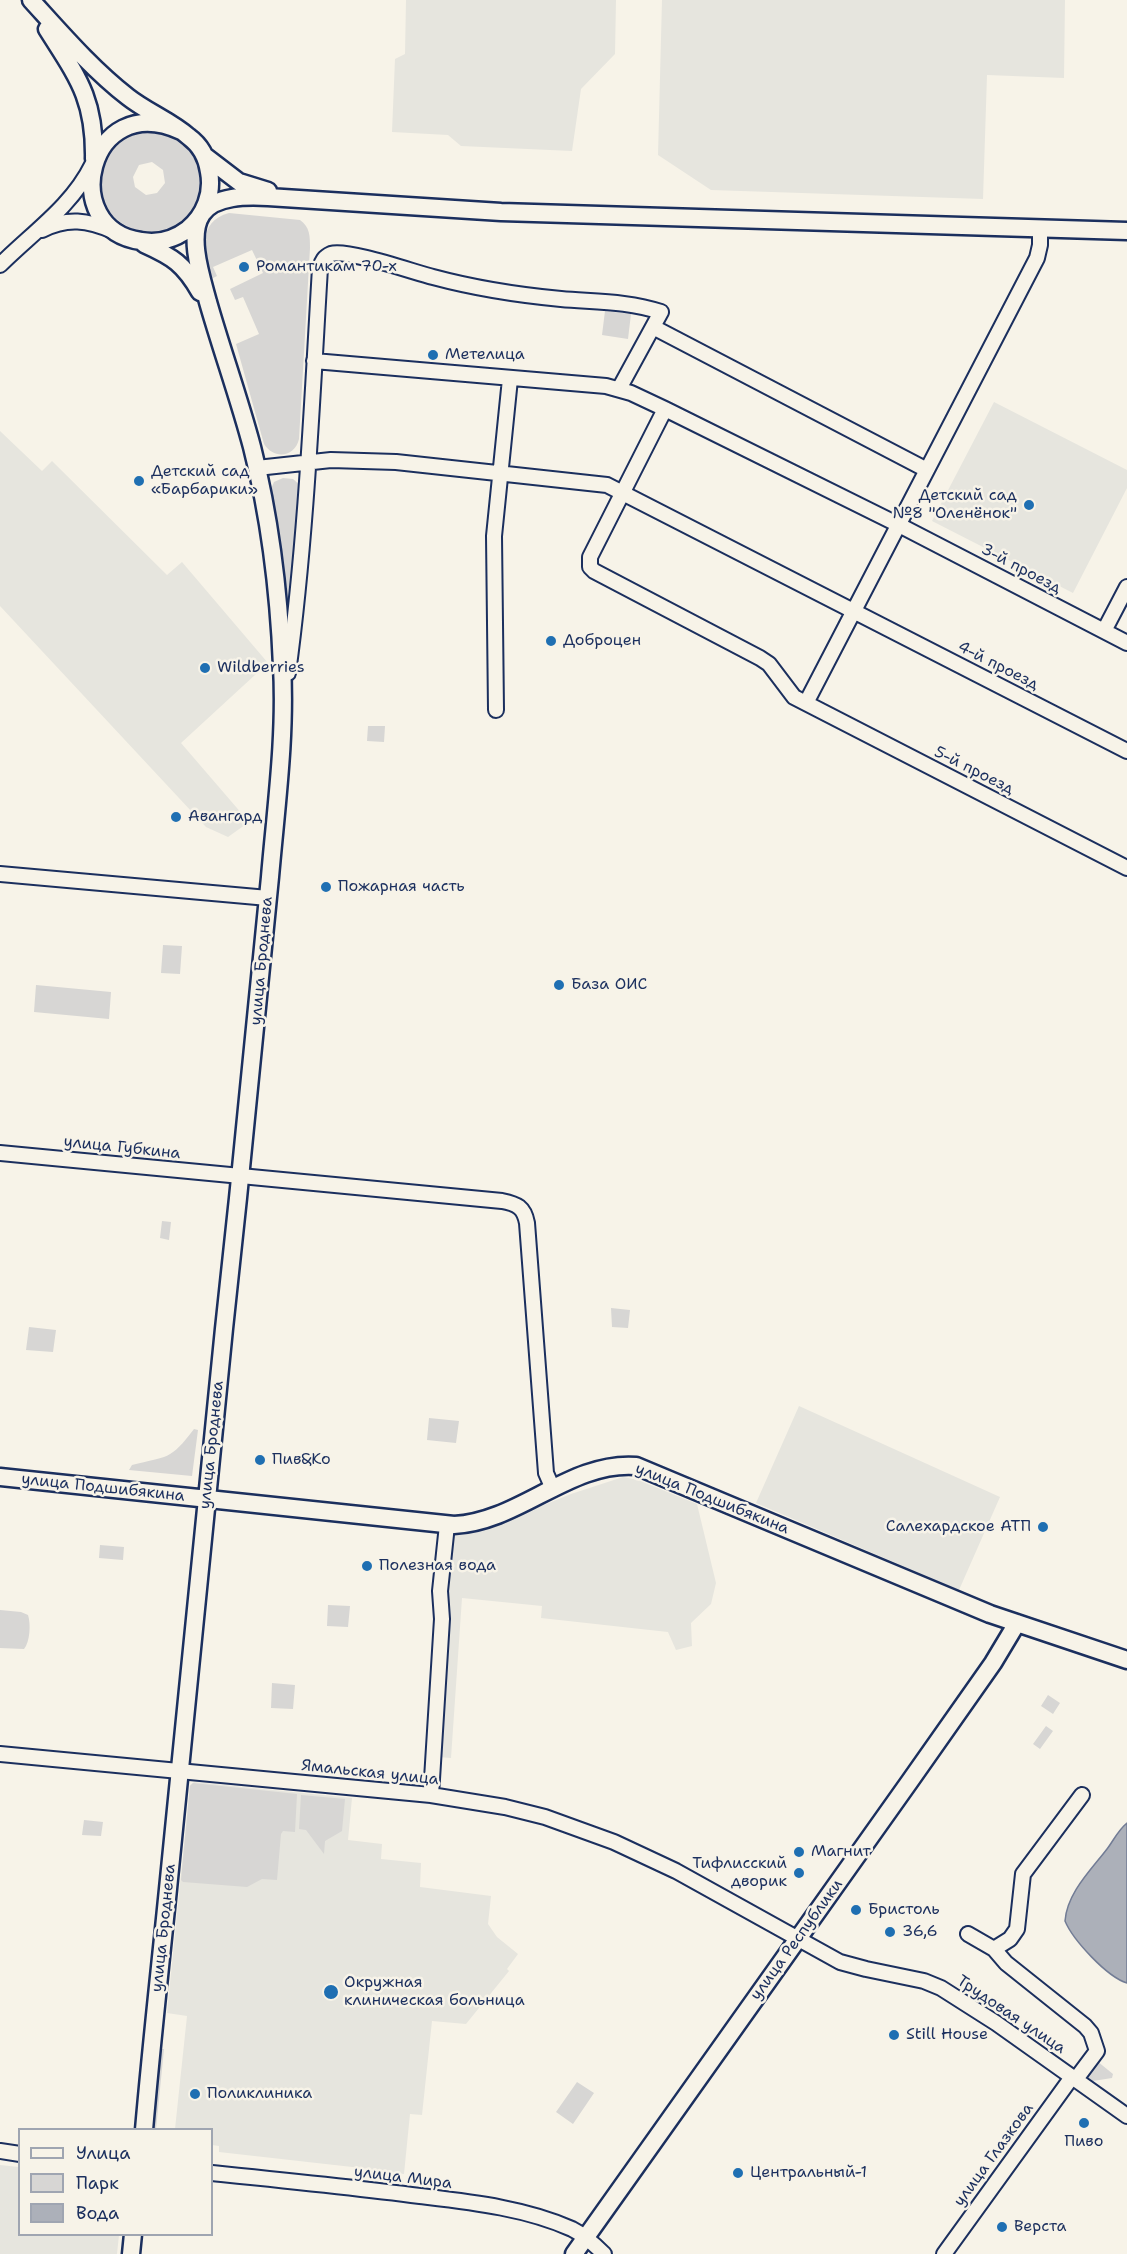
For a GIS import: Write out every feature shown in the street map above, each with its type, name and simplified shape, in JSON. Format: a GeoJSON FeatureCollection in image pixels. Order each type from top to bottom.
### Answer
{"type":"FeatureCollection","features":[{"type":"Feature","properties":{"kind":"main road"},"geometry":{"type":"LineString","coordinates":[[30,0],[101,74],[142,107],[181,130],[198,145],[204,155],[210,172],[210,190],[196,236],[197,257],[210,308]]}},
{"type":"Feature","properties":{"kind":"main road"},"geometry":{"type":"LineString","coordinates":[[30,0],[86,94],[93,127],[91,181],[94,201],[105,220],[114,230],[161,251],[179,263],[194,281],[210,308]]}},
{"type":"Feature","properties":{"kind":"main road"},"geometry":{"type":"LineString","coordinates":[[93,164],[105,142],[130,126],[140,123],[160,123],[181,130]]}},
{"type":"Feature","properties":{"kind":"main road"},"geometry":{"type":"LineString","coordinates":[[204,155],[239,182],[289,197]]}},
{"type":"Feature","properties":{"kind":"main road"},"geometry":{"type":"LineString","coordinates":[[131,239],[155,242],[173,238],[193,225],[206,209],[227,199],[249,196],[501,212],[1127,231]]}},
{"type":"Feature","properties":{"kind":"main road","name":"улица Броднева"},"geometry":{"type":"LineString","coordinates":[[144,2128],[281,760],[283,670],[275,584],[257,468],[233,378],[210,308]]}},
{"type":"Feature","properties":{"kind":"main road","name":"улица Подшибякина"},"geometry":{"type":"LineString","coordinates":[[0,1478],[447,1525],[486,1520],[601,1468],[636,1466],[974,1608],[1127,1660]]}},
{"type":"Feature","properties":{"kind":"main road","name":"улица Республики"},"geometry":{"type":"LineString","coordinates":[[574,2254],[959,1712],[1001,1651],[1017,1623]]}},
{"type":"Feature","properties":{"kind":"main road"},"geometry":{"type":"LineString","coordinates":[[132,2254],[134,2236]]}},
{"type":"Feature","properties":{"kind":"street"},"geometry":{"type":"LineString","coordinates":[[0,265],[76,192],[93,164]]}},
{"type":"Feature","properties":{"kind":"street"},"geometry":{"type":"LineString","coordinates":[[30,237],[45,228],[72,220],[98,224],[131,239]]}},
{"type":"Feature","properties":{"kind":"street"},"geometry":{"type":"LineString","coordinates":[[806,703],[1037,258],[1040,228]]}},
{"type":"Feature","properties":{"kind":"street"},"geometry":{"type":"LineString","coordinates":[[282,711],[294,621],[320,268],[322,260],[327,255],[346,253],[442,280],[476,287],[643,306],[661,312],[620,388]]}},
{"type":"Feature","properties":{"kind":"street"},"geometry":{"type":"LineString","coordinates":[[653,327],[927,470]]}},
{"type":"Feature","properties":{"kind":"street","name":"3-й проезд"},"geometry":{"type":"LineString","coordinates":[[314,361],[620,388],[899,525],[1127,643]]}},
{"type":"Feature","properties":{"kind":"street"},"geometry":{"type":"LineString","coordinates":[[496,710],[493,556],[510,379]]}},
{"type":"Feature","properties":{"kind":"street"},"geometry":{"type":"LineString","coordinates":[[623,492],[665,409]]}},
{"type":"Feature","properties":{"kind":"street","name":"4-й проезд"},"geometry":{"type":"LineString","coordinates":[[257,468],[332,460],[396,462],[593,482],[623,492],[1127,752]]}},
{"type":"Feature","properties":{"kind":"street","name":"5-й проезд"},"geometry":{"type":"LineString","coordinates":[[623,492],[590,557],[590,567],[594,571],[760,658],[769,664],[789,692],[806,703],[1127,868]]}},
{"type":"Feature","properties":{"kind":"street"},"geometry":{"type":"LineString","coordinates":[[1104,631],[1127,587]]}},
{"type":"Feature","properties":{"kind":"street"},"geometry":{"type":"LineString","coordinates":[[0,874],[268,898]]}},
{"type":"Feature","properties":{"kind":"street","name":"улица Губкина"},"geometry":{"type":"LineString","coordinates":[[0,1153],[502,1201],[519,1205],[523,1209],[527,1223],[546,1473],[553,1490]]}},
{"type":"Feature","properties":{"kind":"street"},"geometry":{"type":"LineString","coordinates":[[431,1796],[442,1618],[440,1592],[447,1525]]}},
{"type":"Feature","properties":{"kind":"street","name":"Ямальская улица"},"geometry":{"type":"LineString","coordinates":[[0,1754],[431,1796],[505,1807],[545,1817],[614,1842],[676,1871],[799,1937]]}},
{"type":"Feature","properties":{"kind":"street"},"geometry":{"type":"LineString","coordinates":[[968,1934],[994,1949],[1010,1939],[1017,1929],[1023,1874],[1082,1795]]}},
{"type":"Feature","properties":{"kind":"street","name":"Трудовая улица"},"geometry":{"type":"LineString","coordinates":[[799,1937],[840,1962],[866,1970],[924,1981],[941,1988],[1127,2116]]}},
{"type":"Feature","properties":{"kind":"street","name":"улица Глазкова"},"geometry":{"type":"LineString","coordinates":[[944,2254],[1074,2078],[1097,2051],[1091,2033],[1085,2026],[1006,1964],[994,1949]]}},
{"type":"Feature","properties":{"kind":"street"},"geometry":{"type":"LineString","coordinates":[[0,2151],[18,2154]]}},
{"type":"Feature","properties":{"kind":"street","name":"улица Мира"},"geometry":{"type":"LineString","coordinates":[[213,2173],[475,2204],[547,2220],[574,2230],[586,2237],[604,2254]]}},
{"type":"Feature","properties":{"kind":"shaded area"},"geometry":{"type":"Polygon","coordinates":[[[406,0],[616,0],[615,54],[581,89],[572,151],[461,146],[448,135],[392,132],[395,59],[405,54],[406,0]]]}},
{"type":"Feature","properties":{"kind":"shaded area"},"geometry":{"type":"Polygon","coordinates":[[[662,0],[1065,0],[1064,78],[987,75],[983,199],[711,190],[658,155],[662,0]]]}},
{"type":"Feature","properties":{"kind":"shaded area","name":"Детский сад №8 \"Оленёнок\""},"geometry":{"type":"Polygon","coordinates":[[[994,402],[1127,470],[1127,488],[1073,593],[932,521],[994,402]]]}},
{"type":"Feature","properties":{"kind":"shaded area"},"geometry":{"type":"Polygon","coordinates":[[[0,431],[42,471],[52,461],[167,575],[182,562],[268,663],[181,743],[249,822],[228,837],[206,827],[0,606],[0,431]]]}},
{"type":"Feature","properties":{"kind":"shaded area"},"geometry":{"type":"Polygon","coordinates":[[[799,1406],[1000,1497],[959,1590],[756,1503],[799,1406]]]}},
{"type":"Feature","properties":{"kind":"shaded area"},"geometry":{"type":"Polygon","coordinates":[[[623,1477],[638,1480],[697,1504],[716,1583],[711,1604],[691,1623],[692,1646],[676,1650],[668,1632],[541,1618],[542,1606],[462,1598],[451,1758],[438,1757],[449,1534],[477,1532],[571,1494],[623,1477]]]}},
{"type":"Feature","properties":{"kind":"shaded area","name":"Окружная клиническая больница"},"geometry":{"type":"Polygon","coordinates":[[[194,1782],[352,1798],[348,1840],[382,1844],[381,1859],[421,1863],[420,1887],[491,1896],[488,1924],[497,1937],[518,1954],[507,1969],[509,1971],[466,2024],[432,2021],[422,2115],[410,2114],[404,2174],[390,2173],[386,2177],[377,2176],[370,2169],[219,2152],[219,2146],[213,2145],[213,2128],[175,2128],[187,2016],[167,2013],[190,1785],[194,1782]]]}},
{"type":"Feature","properties":{"kind":"shaded area"},"geometry":{"type":"Polygon","coordinates":[[[0,2165],[18,2167],[18,2236],[119,2236],[117,2254],[0,2254],[0,2165]]]}},
{"type":"Feature","properties":{"kind":"green space"},"geometry":{"type":"Polygon","coordinates":[[[140,130],[161,131],[173,135],[189,148],[198,162],[202,186],[197,203],[185,220],[170,229],[153,233],[135,230],[119,221],[107,208],[100,191],[101,170],[106,155],[115,144],[140,130]],[[152,162],[139,165],[133,177],[135,187],[146,195],[157,193],[165,183],[163,170],[152,162]]]}},
{"type":"Feature","properties":{"kind":"green space"},"geometry":{"type":"Polygon","coordinates":[[[229,213],[300,220],[309,232],[299,439],[297,445],[289,453],[278,454],[264,444],[236,344],[259,334],[243,297],[235,300],[230,289],[263,273],[252,250],[213,267],[217,276],[211,279],[208,270],[205,250],[207,231],[219,217],[229,213]]]}},
{"type":"Feature","properties":{"kind":"green space"},"geometry":{"type":"Polygon","coordinates":[[[605,311],[631,314],[628,339],[602,335],[605,311]]]}},
{"type":"Feature","properties":{"kind":"green space"},"geometry":{"type":"Polygon","coordinates":[[[283,478],[293,479],[302,487],[291,598],[288,597],[271,489],[274,482],[283,478]]]}},
{"type":"Feature","properties":{"kind":"green space"},"geometry":{"type":"Polygon","coordinates":[[[368,726],[385,726],[384,742],[367,741],[368,726]]]}},
{"type":"Feature","properties":{"kind":"green space"},"geometry":{"type":"Polygon","coordinates":[[[163,945],[182,946],[180,974],[161,973],[163,945]]]}},
{"type":"Feature","properties":{"kind":"green space"},"geometry":{"type":"Polygon","coordinates":[[[36,985],[111,992],[109,1019],[34,1012],[36,985]]]}},
{"type":"Feature","properties":{"kind":"green space"},"geometry":{"type":"Polygon","coordinates":[[[162,1221],[171,1222],[169,1240],[160,1238],[162,1221]]]}},
{"type":"Feature","properties":{"kind":"green space"},"geometry":{"type":"Polygon","coordinates":[[[611,1308],[630,1310],[628,1328],[612,1327],[611,1308]]]}},
{"type":"Feature","properties":{"kind":"green space"},"geometry":{"type":"Polygon","coordinates":[[[29,1327],[56,1330],[53,1352],[26,1350],[29,1327]]]}},
{"type":"Feature","properties":{"kind":"green space"},"geometry":{"type":"Polygon","coordinates":[[[429,1418],[459,1421],[456,1443],[427,1440],[429,1418]]]}},
{"type":"Feature","properties":{"kind":"green space"},"geometry":{"type":"Polygon","coordinates":[[[194,1429],[198,1430],[192,1476],[129,1470],[132,1465],[167,1456],[179,1447],[194,1429]]]}},
{"type":"Feature","properties":{"kind":"green space"},"geometry":{"type":"Polygon","coordinates":[[[100,1545],[124,1547],[123,1560],[99,1558],[100,1545]]]}},
{"type":"Feature","properties":{"kind":"green space"},"geometry":{"type":"Polygon","coordinates":[[[328,1605],[350,1606],[348,1627],[327,1626],[328,1605]]]}},
{"type":"Feature","properties":{"kind":"green space"},"geometry":{"type":"Polygon","coordinates":[[[0,1610],[28,1615],[28,1642],[24,1649],[0,1648],[0,1610]]]}},
{"type":"Feature","properties":{"kind":"green space"},"geometry":{"type":"Polygon","coordinates":[[[272,1683],[295,1685],[293,1709],[271,1708],[272,1683]]]}},
{"type":"Feature","properties":{"kind":"green space"},"geometry":{"type":"Polygon","coordinates":[[[1048,1695],[1060,1703],[1053,1714],[1041,1706],[1048,1695]]]}},
{"type":"Feature","properties":{"kind":"green space"},"geometry":{"type":"Polygon","coordinates":[[[1046,1726],[1053,1731],[1040,1749],[1033,1744],[1046,1726]]]}},
{"type":"Feature","properties":{"kind":"green space"},"geometry":{"type":"Polygon","coordinates":[[[193,1783],[297,1794],[295,1832],[283,1831],[281,1834],[277,1880],[262,1879],[247,1887],[181,1880],[190,1786],[193,1783]]]}},
{"type":"Feature","properties":{"kind":"green space"},"geometry":{"type":"Polygon","coordinates":[[[301,1795],[345,1799],[342,1831],[325,1841],[324,1854],[306,1830],[299,1829],[301,1795]]]}},
{"type":"Feature","properties":{"kind":"green space"},"geometry":{"type":"Polygon","coordinates":[[[84,1820],[103,1822],[101,1836],[82,1835],[84,1820]]]}},
{"type":"Feature","properties":{"kind":"green space"},"geometry":{"type":"Polygon","coordinates":[[[160,2049],[164,2049],[156,2128],[151,2128],[160,2049]]]}},
{"type":"Feature","properties":{"kind":"green space"},"geometry":{"type":"Polygon","coordinates":[[[1097,2061],[1113,2074],[1112,2078],[1093,2081],[1086,2076],[1097,2061]]]}},
{"type":"Feature","properties":{"kind":"green space"},"geometry":{"type":"Polygon","coordinates":[[[577,2082],[594,2093],[573,2124],[556,2112],[577,2082]]]}},
{"type":"Feature","properties":{"kind":"water"},"geometry":{"type":"Polygon","coordinates":[[[1127,1823],[1127,1983],[1110,1973],[1092,1957],[1075,1938],[1065,1921],[1075,1891],[1127,1823]]]}},
{"type":"Feature","properties":{"kind":"place","name":"Романтикам 70-х"},"geometry":{"type":"Point","coordinates":[244,267]}},
{"type":"Feature","properties":{"kind":"place","name":"Метелица"},"geometry":{"type":"Point","coordinates":[433,355]}},
{"type":"Feature","properties":{"kind":"place","name":"Детский сад «Барбарики»"},"geometry":{"type":"Point","coordinates":[139,481]}},
{"type":"Feature","properties":{"kind":"place","name":"Детский сад №8 \"Оленёнок\""},"geometry":{"type":"Point","coordinates":[1029,505]}},
{"type":"Feature","properties":{"kind":"place","name":"Доброцен"},"geometry":{"type":"Point","coordinates":[551,641]}},
{"type":"Feature","properties":{"kind":"place","name":"Wildberries"},"geometry":{"type":"Point","coordinates":[205,668]}},
{"type":"Feature","properties":{"kind":"place","name":"Авангард"},"geometry":{"type":"Point","coordinates":[176,817]}},
{"type":"Feature","properties":{"kind":"place","name":"Пожарная часть"},"geometry":{"type":"Point","coordinates":[326,887]}},
{"type":"Feature","properties":{"kind":"place","name":"База ОИС"},"geometry":{"type":"Point","coordinates":[559,985]}},
{"type":"Feature","properties":{"kind":"place","name":"Пив&Ко"},"geometry":{"type":"Point","coordinates":[260,1460]}},
{"type":"Feature","properties":{"kind":"place","name":"Салехардское АТП"},"geometry":{"type":"Point","coordinates":[1043,1527]}},
{"type":"Feature","properties":{"kind":"place","name":"Полезная вода"},"geometry":{"type":"Point","coordinates":[367,1566]}},
{"type":"Feature","properties":{"kind":"place","name":"Магнит"},"geometry":{"type":"Point","coordinates":[799,1852]}},
{"type":"Feature","properties":{"kind":"place","name":"Тифлисский дворик"},"geometry":{"type":"Point","coordinates":[799,1873]}},
{"type":"Feature","properties":{"kind":"place","name":"Бристоль"},"geometry":{"type":"Point","coordinates":[856,1910]}},
{"type":"Feature","properties":{"kind":"place","name":"36,6"},"geometry":{"type":"Point","coordinates":[890,1932]}},
{"type":"Feature","properties":{"kind":"place","name":"Окружная клиническая больница"},"geometry":{"type":"Point","coordinates":[331,1992]}},
{"type":"Feature","properties":{"kind":"place","name":"Still House"},"geometry":{"type":"Point","coordinates":[894,2035]}},
{"type":"Feature","properties":{"kind":"place","name":"Поликлиника"},"geometry":{"type":"Point","coordinates":[195,2094]}},
{"type":"Feature","properties":{"kind":"place","name":"Пиво"},"geometry":{"type":"Point","coordinates":[1084,2123]}},
{"type":"Feature","properties":{"kind":"place","name":"Центральный-1"},"geometry":{"type":"Point","coordinates":[738,2173]}},
{"type":"Feature","properties":{"kind":"place","name":"Верста"},"geometry":{"type":"Point","coordinates":[1002,2227]}}]}
